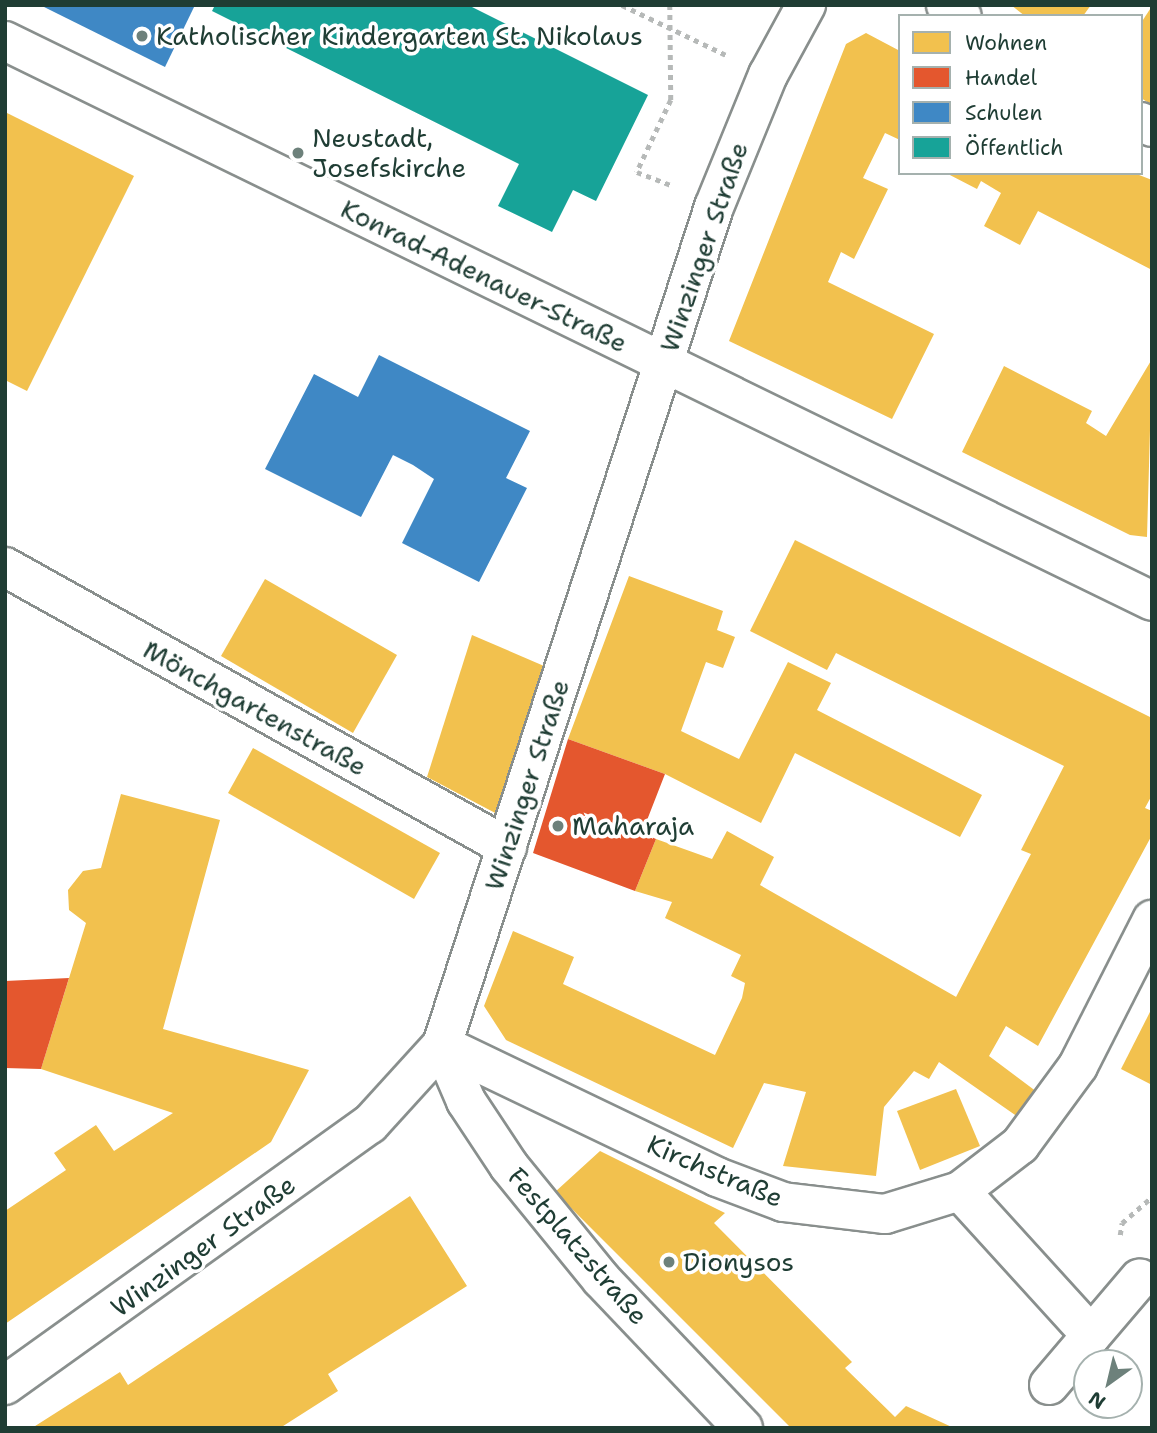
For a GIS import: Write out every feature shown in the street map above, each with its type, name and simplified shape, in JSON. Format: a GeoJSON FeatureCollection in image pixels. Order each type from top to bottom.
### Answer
{"type":"FeatureCollection","features":[{"type":"Feature","properties":{"kind":"street","name":"Winzinger Straße"},"geometry":{"type":"LineString","coordinates":[[5,1385],[370,1124],[442,1045],[714,207],[768,75],[806,5]]}},
{"type":"Feature","properties":{"kind":"street","name":"Konrad-Adenauer-Straße"},"geometry":{"type":"LineString","coordinates":[[5,41],[663,365],[1152,601]]}},
{"type":"Feature","properties":{"kind":"street","name":"Mönchgartenstraße"},"geometry":{"type":"LineString","coordinates":[[5,567],[507,847]]}},
{"type":"Feature","properties":{"kind":"street","name":"Kirchstraße"},"geometry":{"type":"LineString","coordinates":[[442,1045],[717,1177],[783,1202],[885,1214],[960,1191],[1020,1145],[1052,1106],[1152,920]]}},
{"type":"Feature","properties":{"kind":"street","name":"Festplatzstraße"},"geometry":{"type":"LineString","coordinates":[[442,1045],[466,1101],[509,1166],[601,1279],[743,1428]]}},
{"type":"Feature","properties":{"kind":"street"},"geometry":{"type":"LineString","coordinates":[[960,1191],[1091,1335]]}},
{"type":"Feature","properties":{"kind":"street"},"geometry":{"type":"LineString","coordinates":[[1049,1385],[1140,1278]]}},
{"type":"Feature","properties":{"kind":"path"},"geometry":{"type":"LineString","coordinates":[[622,5],[768,75]]}},
{"type":"Feature","properties":{"kind":"path"},"geometry":{"type":"LineString","coordinates":[[670,5],[668,27],[671,100],[637,172],[714,207]]}},
{"type":"Feature","properties":{"kind":"building: Wohnen"},"geometry":{"type":"Polygon","coordinates":[[[1011,5],[1091,5],[1084,14],[1022,14],[1011,5]]]}},
{"type":"Feature","properties":{"kind":"building: Wohnen"},"geometry":{"type":"Polygon","coordinates":[[[1152,6],[1152,105],[1143,99],[1143,20],[1152,6]]]}},
{"type":"Feature","properties":{"kind":"building: Wohnen"},"geometry":{"type":"Polygon","coordinates":[[[866,33],[898,50],[898,139],[885,133],[863,178],[888,189],[854,259],[841,252],[828,282],[934,334],[892,419],[729,341],[846,44],[866,33]]]}},
{"type":"Feature","properties":{"kind":"building: Wohnen"},"geometry":{"type":"Polygon","coordinates":[[[5,112],[134,176],[27,391],[5,380],[5,112]]]}},
{"type":"Feature","properties":{"kind":"building: Wohnen"},"geometry":{"type":"Polygon","coordinates":[[[950,175],[1139,175],[1152,180],[1152,270],[1038,211],[1020,245],[984,226],[1001,193],[981,181],[977,189],[950,175]]]}},
{"type":"Feature","properties":{"kind":"building: Wohnen"},"geometry":{"type":"Polygon","coordinates":[[[1152,359],[1147,537],[1130,535],[962,452],[1004,366],[1092,411],[1086,423],[1106,436],[1152,359]]]}},
{"type":"Feature","properties":{"kind":"building: Wohnen"},"geometry":{"type":"Polygon","coordinates":[[[795,540],[1152,718],[1152,795],[1145,808],[1152,811],[1152,835],[1038,1046],[1006,1026],[989,1056],[1037,1092],[1018,1117],[939,1062],[929,1079],[914,1071],[884,1107],[876,1176],[783,1166],[806,1092],[764,1083],[733,1148],[506,1040],[484,1006],[513,931],[574,957],[563,984],[715,1055],[742,998],[745,983],[731,976],[741,955],[665,918],[672,902],[635,891],[656,839],[712,859],[727,831],[774,857],[760,885],[956,997],[1031,854],[1021,850],[1064,766],[836,653],[827,670],[750,631],[795,540]]]}},
{"type":"Feature","properties":{"kind":"building: Wohnen"},"geometry":{"type":"Polygon","coordinates":[[[629,576],[723,611],[717,630],[735,637],[723,668],[706,662],[681,731],[739,759],[788,662],[831,683],[817,710],[982,795],[960,837],[795,753],[761,823],[665,774],[568,739],[629,576]]]}},
{"type":"Feature","properties":{"kind":"building: Wohnen"},"geometry":{"type":"Polygon","coordinates":[[[265,579],[397,655],[353,733],[221,656],[265,579]]]}},
{"type":"Feature","properties":{"kind":"building: Wohnen"},"geometry":{"type":"Polygon","coordinates":[[[472,635],[544,666],[499,815],[427,777],[472,635]]]}},
{"type":"Feature","properties":{"kind":"building: Wohnen"},"geometry":{"type":"Polygon","coordinates":[[[253,748],[440,853],[414,899],[228,793],[253,748]]]}},
{"type":"Feature","properties":{"kind":"building: Wohnen"},"geometry":{"type":"Polygon","coordinates":[[[121,794],[220,820],[163,1029],[309,1070],[271,1142],[5,1324],[5,1211],[66,1170],[54,1153],[96,1125],[114,1151],[173,1113],[41,1069],[86,923],[69,910],[68,890],[83,871],[101,868],[121,794]]]}},
{"type":"Feature","properties":{"kind":"building: Wohnen"},"geometry":{"type":"Polygon","coordinates":[[[1152,1008],[1152,1085],[1121,1069],[1152,1008]]]}},
{"type":"Feature","properties":{"kind":"building: Wohnen"},"geometry":{"type":"Polygon","coordinates":[[[956,1089],[980,1146],[920,1170],[897,1111],[956,1089]]]}},
{"type":"Feature","properties":{"kind":"building: Wohnen"},"geometry":{"type":"Polygon","coordinates":[[[600,1151],[725,1213],[714,1223],[852,1362],[845,1368],[895,1417],[906,1406],[954,1428],[791,1428],[555,1192],[600,1151]]]}},
{"type":"Feature","properties":{"kind":"building: Wohnen"},"geometry":{"type":"Polygon","coordinates":[[[410,1196],[467,1286],[328,1374],[338,1391],[280,1428],[32,1428],[120,1372],[128,1385],[410,1196]]]}},
{"type":"Feature","properties":{"kind":"building: Handel"},"geometry":{"type":"Polygon","coordinates":[[[568,739],[665,774],[642,833],[656,839],[635,891],[533,853],[568,739]]]}},
{"type":"Feature","properties":{"kind":"building: Handel"},"geometry":{"type":"Polygon","coordinates":[[[69,978],[41,1069],[5,1068],[5,981],[69,978]]]}},
{"type":"Feature","properties":{"kind":"building: Schulen","name":"Katholischer Kindergarten St. Nikolaus"},"geometry":{"type":"Polygon","coordinates":[[[40,5],[195,5],[165,67],[40,5]]]}},
{"type":"Feature","properties":{"kind":"building: Schulen"},"geometry":{"type":"Polygon","coordinates":[[[379,355],[530,431],[506,478],[527,488],[479,582],[402,543],[434,479],[413,465],[393,455],[361,517],[265,469],[314,374],[358,397],[379,355]]]}},
{"type":"Feature","properties":{"kind":"building: Öffentlich"},"geometry":{"type":"Polygon","coordinates":[[[215,5],[468,5],[648,95],[596,201],[573,190],[552,232],[498,206],[519,164],[212,11],[215,5]]]}},
{"type":"Feature","properties":{"kind":"place","name":"Katholischer Kindergarten St. Nikolaus"},"geometry":{"type":"Point","coordinates":[142,36]}},
{"type":"Feature","properties":{"kind":"place","name":"Neustadt, Josefskirche"},"geometry":{"type":"Point","coordinates":[298,153]}},
{"type":"Feature","properties":{"kind":"place","name":"Maharaja"},"geometry":{"type":"Point","coordinates":[558,826]}},
{"type":"Feature","properties":{"kind":"place","name":"Dionysos"},"geometry":{"type":"Point","coordinates":[669,1262]}}]}
